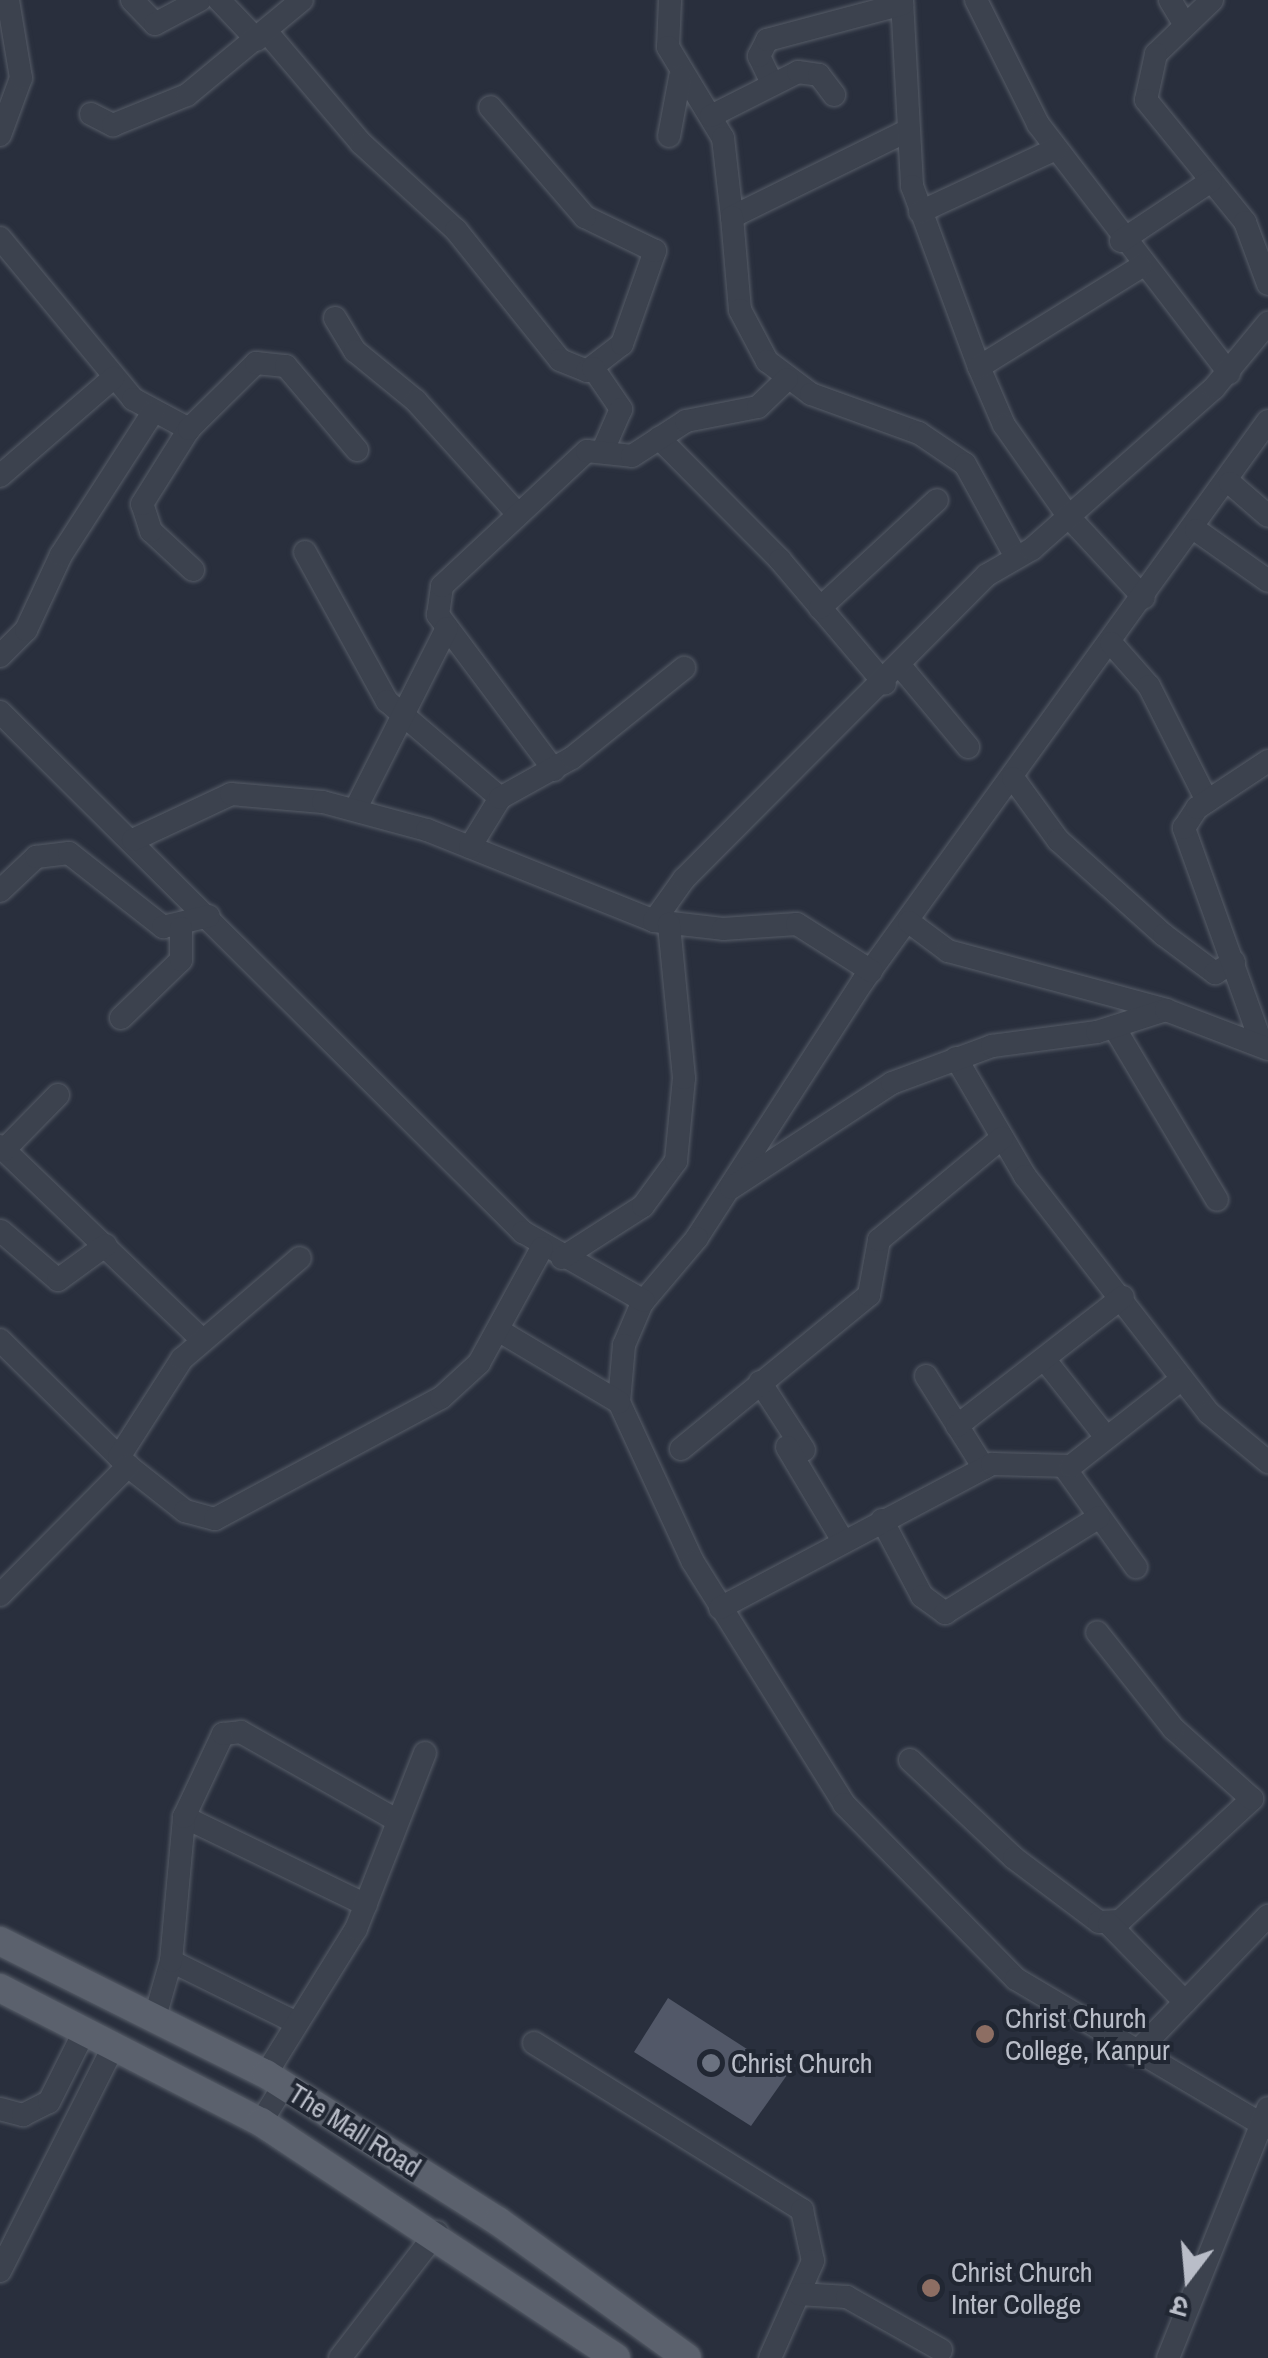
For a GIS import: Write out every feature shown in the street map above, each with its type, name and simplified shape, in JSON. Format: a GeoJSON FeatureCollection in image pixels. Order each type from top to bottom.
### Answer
{"type":"FeatureCollection","features":[{"type":"Feature","properties":{"kind":"main road","name":"The Mall Road"},"geometry":{"type":"LineString","coordinates":[[0,1941],[275,2080],[498,2221],[687,2358]]}},
{"type":"Feature","properties":{"kind":"main road","name":"The Mall Road"},"geometry":{"type":"LineString","coordinates":[[0,1988],[262,2122],[437,2232],[616,2358]]}},
{"type":"Feature","properties":{"kind":"street"},"geometry":{"type":"LineString","coordinates":[[0,135],[21,78],[8,0]]}},
{"type":"Feature","properties":{"kind":"street"},"geometry":{"type":"LineString","coordinates":[[132,0],[155,24],[200,0]]}},
{"type":"Feature","properties":{"kind":"street"},"geometry":{"type":"LineString","coordinates":[[219,0],[261,36],[361,143],[456,230],[560,360],[579,372],[593,368],[628,332],[654,250],[584,217],[490,107]]}},
{"type":"Feature","properties":{"kind":"street"},"geometry":{"type":"LineString","coordinates":[[91,114],[113,124],[188,95],[302,0]]}},
{"type":"Feature","properties":{"kind":"street"},"geometry":{"type":"LineString","coordinates":[[670,0],[668,46],[680,77],[711,116],[728,150],[740,310],[786,379],[950,452],[1016,557]]}},
{"type":"Feature","properties":{"kind":"street"},"geometry":{"type":"LineString","coordinates":[[976,0],[1056,150],[1140,267],[1229,373]]}},
{"type":"Feature","properties":{"kind":"street"},"geometry":{"type":"LineString","coordinates":[[1170,0],[1185,25]]}},
{"type":"Feature","properties":{"kind":"street"},"geometry":{"type":"LineString","coordinates":[[1212,0],[1156,54],[1144,89],[1211,181],[1261,235],[1268,284]]}},
{"type":"Feature","properties":{"kind":"street"},"geometry":{"type":"LineString","coordinates":[[772,83],[759,49],[776,34],[902,2],[903,134],[920,212],[978,367],[1004,425],[1069,516],[1144,598]]}},
{"type":"Feature","properties":{"kind":"street"},"geometry":{"type":"LineString","coordinates":[[711,116],[772,83],[814,72],[834,95]]}},
{"type":"Feature","properties":{"kind":"street"},"geometry":{"type":"LineString","coordinates":[[670,136],[680,77]]}},
{"type":"Feature","properties":{"kind":"street"},"geometry":{"type":"LineString","coordinates":[[732,217],[903,134]]}},
{"type":"Feature","properties":{"kind":"street"},"geometry":{"type":"LineString","coordinates":[[920,212],[1056,150]]}},
{"type":"Feature","properties":{"kind":"street"},"geometry":{"type":"LineString","coordinates":[[1121,242],[1211,181]]}},
{"type":"Feature","properties":{"kind":"street"},"geometry":{"type":"LineString","coordinates":[[0,238],[113,378],[153,412],[190,430]]}},
{"type":"Feature","properties":{"kind":"street"},"geometry":{"type":"LineString","coordinates":[[978,367],[1140,267]]}},
{"type":"Feature","properties":{"kind":"street"},"geometry":{"type":"LineString","coordinates":[[335,318],[355,350],[416,401],[517,513]]}},
{"type":"Feature","properties":{"kind":"street"},"geometry":{"type":"LineString","coordinates":[[0,1340],[124,1461],[185,1512],[230,1516],[442,1398],[498,1330],[552,1253],[644,1206],[676,1161],[684,1078],[661,922],[684,879],[893,676],[987,575],[1069,516],[1229,373],[1268,323]]}},
{"type":"Feature","properties":{"kind":"street"},"geometry":{"type":"LineString","coordinates":[[193,570],[142,515],[146,492],[190,430],[266,358],[286,366],[356,450]]}},
{"type":"Feature","properties":{"kind":"street"},"geometry":{"type":"LineString","coordinates":[[593,368],[621,410],[604,448]]}},
{"type":"Feature","properties":{"kind":"street"},"geometry":{"type":"LineString","coordinates":[[0,476],[113,378]]}},
{"type":"Feature","properties":{"kind":"street"},"geometry":{"type":"LineString","coordinates":[[554,770],[447,628],[434,605],[442,586],[577,458],[604,448],[632,456],[686,421],[758,407],[786,379]]}},
{"type":"Feature","properties":{"kind":"street"},"geometry":{"type":"LineString","coordinates":[[0,656],[26,630],[61,554],[153,412]]}},
{"type":"Feature","properties":{"kind":"street"},"geometry":{"type":"LineString","coordinates":[[1168,2358],[1265,2119],[1134,2054],[1016,1979],[844,1804],[720,1608],[640,1464],[619,1402],[624,1345],[644,1301],[728,1190],[871,971],[1230,483],[1268,421]]}},
{"type":"Feature","properties":{"kind":"street"},"geometry":{"type":"LineString","coordinates":[[658,438],[820,608],[968,747]]}},
{"type":"Feature","properties":{"kind":"street"},"geometry":{"type":"LineString","coordinates":[[1230,483],[1268,516]]}},
{"type":"Feature","properties":{"kind":"street"},"geometry":{"type":"LineString","coordinates":[[820,608],[936,500]]}},
{"type":"Feature","properties":{"kind":"street"},"geometry":{"type":"LineString","coordinates":[[1196,530],[1268,582]]}},
{"type":"Feature","properties":{"kind":"street"},"geometry":{"type":"LineString","coordinates":[[305,552],[402,716],[500,798]]}},
{"type":"Feature","properties":{"kind":"street"},"geometry":{"type":"LineString","coordinates":[[355,810],[447,628]]}},
{"type":"Feature","properties":{"kind":"street"},"geometry":{"type":"LineString","coordinates":[[1111,643],[1149,686],[1207,801]]}},
{"type":"Feature","properties":{"kind":"street"},"geometry":{"type":"LineString","coordinates":[[470,847],[500,798],[554,770],[684,668]]}},
{"type":"Feature","properties":{"kind":"street"},"geometry":{"type":"LineString","coordinates":[[0,712],[552,1253],[644,1301]]}},
{"type":"Feature","properties":{"kind":"street"},"geometry":{"type":"LineString","coordinates":[[1265,1047],[1185,834],[1207,801],[1268,761]]}},
{"type":"Feature","properties":{"kind":"street"},"geometry":{"type":"LineString","coordinates":[[1013,778],[1058,840],[1164,935],[1215,974],[1234,962]]}},
{"type":"Feature","properties":{"kind":"street"},"geometry":{"type":"LineString","coordinates":[[134,840],[231,794],[355,810],[470,847],[661,922],[797,924],[871,971]]}},
{"type":"Feature","properties":{"kind":"street"},"geometry":{"type":"LineString","coordinates":[[0,891],[36,857],[69,853],[154,921],[180,928],[209,916]]}},
{"type":"Feature","properties":{"kind":"street"},"geometry":{"type":"LineString","coordinates":[[909,922],[948,951],[1166,1010],[1265,1047]]}},
{"type":"Feature","properties":{"kind":"street"},"geometry":{"type":"LineString","coordinates":[[121,1018],[181,960],[180,928]]}},
{"type":"Feature","properties":{"kind":"street"},"geometry":{"type":"LineString","coordinates":[[728,1190],[892,1084],[956,1058],[1114,1027],[1166,1010]]}},
{"type":"Feature","properties":{"kind":"street"},"geometry":{"type":"LineString","coordinates":[[1114,1027],[1217,1200]]}},
{"type":"Feature","properties":{"kind":"street"},"geometry":{"type":"LineString","coordinates":[[956,1058],[1002,1138],[1182,1379],[1268,1462]]}},
{"type":"Feature","properties":{"kind":"street"},"geometry":{"type":"LineString","coordinates":[[58,1095],[2,1148],[200,1338]]}},
{"type":"Feature","properties":{"kind":"street"},"geometry":{"type":"LineString","coordinates":[[682,1450],[869,1295],[879,1240],[1002,1138]]}},
{"type":"Feature","properties":{"kind":"street"},"geometry":{"type":"LineString","coordinates":[[0,1232],[58,1280],[106,1244]]}},
{"type":"Feature","properties":{"kind":"street"},"geometry":{"type":"LineString","coordinates":[[0,1595],[124,1461],[200,1338],[300,1258]]}},
{"type":"Feature","properties":{"kind":"street"},"geometry":{"type":"LineString","coordinates":[[957,1426],[1122,1297]]}},
{"type":"Feature","properties":{"kind":"street"},"geometry":{"type":"LineString","coordinates":[[498,1330],[619,1402]]}},
{"type":"Feature","properties":{"kind":"street"},"geometry":{"type":"LineString","coordinates":[[1045,1360],[1106,1437]]}},
{"type":"Feature","properties":{"kind":"street"},"geometry":{"type":"LineString","coordinates":[[926,1376],[984,1468]]}},
{"type":"Feature","properties":{"kind":"street"},"geometry":{"type":"LineString","coordinates":[[720,1608],[984,1468],[1012,1460],[1066,1468],[1182,1379]]}},
{"type":"Feature","properties":{"kind":"street"},"geometry":{"type":"LineString","coordinates":[[760,1382],[843,1541]]}},
{"type":"Feature","properties":{"kind":"street"},"geometry":{"type":"LineString","coordinates":[[1066,1468],[1136,1566]]}},
{"type":"Feature","properties":{"kind":"street"},"geometry":{"type":"LineString","coordinates":[[882,1520],[922,1596],[945,1614],[1099,1517]]}},
{"type":"Feature","properties":{"kind":"street"},"geometry":{"type":"LineString","coordinates":[[1097,1632],[1173,1728],[1252,1800],[1109,1924]]}},
{"type":"Feature","properties":{"kind":"street"},"geometry":{"type":"LineString","coordinates":[[155,2017],[171,1962],[184,1817],[206,1757],[232,1732],[396,1819]]}},
{"type":"Feature","properties":{"kind":"street"},"geometry":{"type":"LineString","coordinates":[[262,2122],[298,2023],[366,1906],[396,1819],[425,1753]]}},
{"type":"Feature","properties":{"kind":"street"},"geometry":{"type":"LineString","coordinates":[[910,1760],[995,1842],[1109,1924],[1184,2002]]}},
{"type":"Feature","properties":{"kind":"street"},"geometry":{"type":"LineString","coordinates":[[184,1817],[366,1906]]}},
{"type":"Feature","properties":{"kind":"street"},"geometry":{"type":"LineString","coordinates":[[1134,2054],[1268,1916]]}},
{"type":"Feature","properties":{"kind":"street"},"geometry":{"type":"LineString","coordinates":[[171,1962],[298,2023]]}},
{"type":"Feature","properties":{"kind":"street"},"geometry":{"type":"LineString","coordinates":[[0,2109],[23,2115],[49,2102],[84,2032]]}},
{"type":"Feature","properties":{"kind":"street"},"geometry":{"type":"LineString","coordinates":[[534,2044],[802,2210],[813,2261],[770,2358]]}},
{"type":"Feature","properties":{"kind":"street"},"geometry":{"type":"LineString","coordinates":[[0,2271],[114,2045]]}},
{"type":"Feature","properties":{"kind":"street"},"geometry":{"type":"LineString","coordinates":[[340,2358],[437,2232]]}},
{"type":"Feature","properties":{"kind":"street"},"geometry":{"type":"LineString","coordinates":[[798,2294],[847,2297],[941,2350]]}},
{"type":"Feature","properties":{"kind":"building","name":"Christ Church"},"geometry":{"type":"Polygon","coordinates":[[[668,1998],[787,2075],[751,2126],[634,2052],[668,1998]]]}},
{"type":"Feature","properties":{"kind":"place","name":"Christ Church College, Kanpur"},"geometry":{"type":"Point","coordinates":[985,2034]}},
{"type":"Feature","properties":{"kind":"place","name":"Christ Church"},"geometry":{"type":"Point","coordinates":[711,2063]}},
{"type":"Feature","properties":{"kind":"place","name":"Christ Church Inter College"},"geometry":{"type":"Point","coordinates":[931,2288]}}]}
